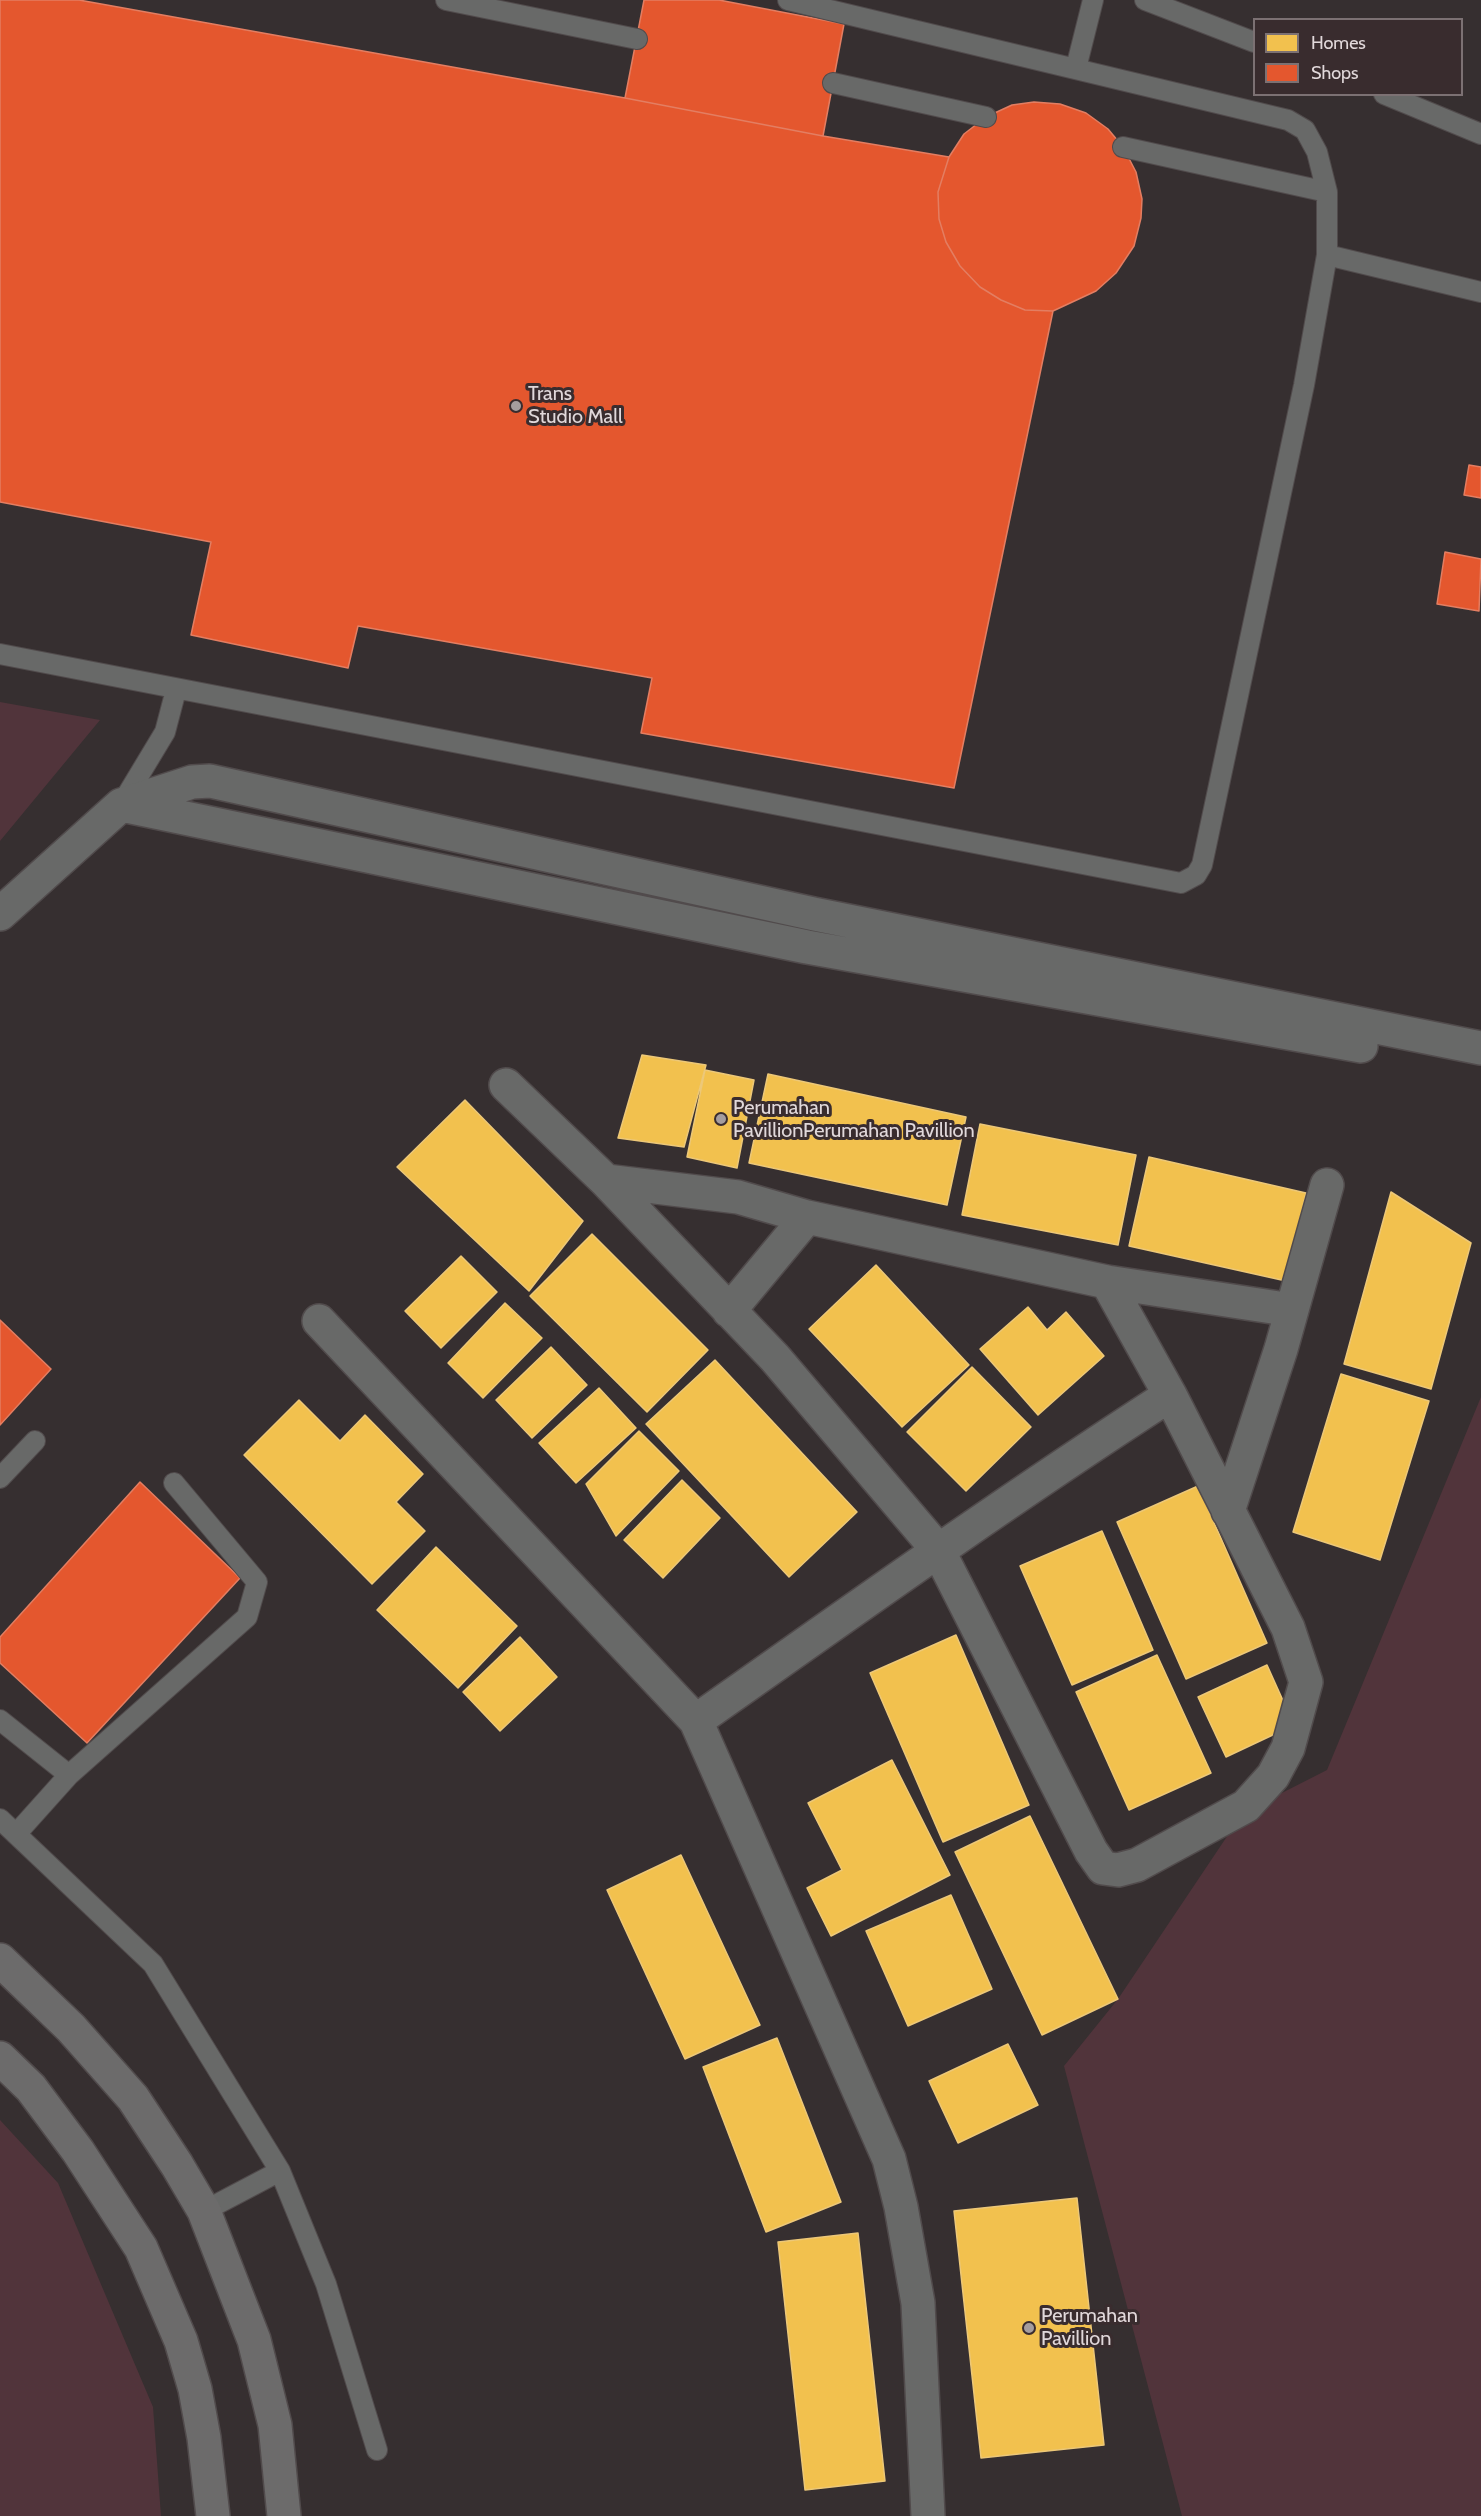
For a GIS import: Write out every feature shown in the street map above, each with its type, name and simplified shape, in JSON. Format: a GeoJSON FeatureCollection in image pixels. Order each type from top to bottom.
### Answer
{"type":"FeatureCollection","features":[{"type":"Feature","properties":{"kind":"main road"},"geometry":{"type":"LineString","coordinates":[[0,1960],[71,2028],[133,2098],[204,2211],[254,2340],[275,2425],[284,2516]]}},
{"type":"Feature","properties":{"kind":"main road"},"geometry":{"type":"LineString","coordinates":[[0,2058],[31,2088],[78,2151],[141,2248],[181,2341],[195,2389],[204,2438],[213,2516]]}},
{"type":"Feature","properties":{"kind":"street"},"geometry":{"type":"LineString","coordinates":[[0,914],[121,805],[192,782],[210,781],[814,914],[1481,1048]]}},
{"type":"Feature","properties":{"kind":"street"},"geometry":{"type":"LineString","coordinates":[[121,805],[807,947],[1481,1070]]}},
{"type":"Feature","properties":{"kind":"street"},"geometry":{"type":"LineString","coordinates":[[506,1085],[606,1181],[775,1358],[938,1550],[1090,1851],[1104,1868],[1118,1870],[1137,1865],[1246,1806],[1273,1776],[1288,1748],[1300,1709],[1305,1682],[1288,1628],[1170,1395],[1107,1282]]}},
{"type":"Feature","properties":{"kind":"street"},"geometry":{"type":"LineString","coordinates":[[606,1181],[738,1197],[807,1217],[1107,1282],[1292,1310]]}},
{"type":"Feature","properties":{"kind":"street"},"geometry":{"type":"LineString","coordinates":[[1228,1511],[1292,1310],[1327,1185]]}},
{"type":"Feature","properties":{"kind":"street"},"geometry":{"type":"LineString","coordinates":[[729,1311],[807,1217]]}},
{"type":"Feature","properties":{"kind":"street"},"geometry":{"type":"LineString","coordinates":[[319,1321],[696,1721],[890,2159],[902,2206],[918,2303],[928,2516]]}},
{"type":"Feature","properties":{"kind":"street"},"geometry":{"type":"LineString","coordinates":[[696,1721],[938,1550],[1170,1395]]}},
{"type":"Feature","properties":{"kind":"lane"},"geometry":{"type":"LineString","coordinates":[[446,0],[637,39]]}},
{"type":"Feature","properties":{"kind":"lane"},"geometry":{"type":"LineString","coordinates":[[0,654],[176,690],[1181,883],[1196,875],[1202,865],[1304,386],[1327,255],[1327,192],[1317,152],[1305,130],[1288,120],[788,0]]}},
{"type":"Feature","properties":{"kind":"lane"},"geometry":{"type":"LineString","coordinates":[[1076,68],[1093,0]]}},
{"type":"Feature","properties":{"kind":"lane"},"geometry":{"type":"LineString","coordinates":[[1145,0],[1176,4],[1253,42]]}},
{"type":"Feature","properties":{"kind":"lane"},"geometry":{"type":"LineString","coordinates":[[833,83],[986,117]]}},
{"type":"Feature","properties":{"kind":"lane"},"geometry":{"type":"LineString","coordinates":[[1389,96],[1481,134]]}},
{"type":"Feature","properties":{"kind":"lane"},"geometry":{"type":"LineString","coordinates":[[1123,147],[1327,192]]}},
{"type":"Feature","properties":{"kind":"lane"},"geometry":{"type":"LineString","coordinates":[[1327,255],[1481,292]]}},
{"type":"Feature","properties":{"kind":"lane"},"geometry":{"type":"LineString","coordinates":[[121,805],[165,732],[176,690]]}},
{"type":"Feature","properties":{"kind":"lane"},"geometry":{"type":"LineString","coordinates":[[0,1478],[35,1441]]}},
{"type":"Feature","properties":{"kind":"lane"},"geometry":{"type":"LineString","coordinates":[[17,1833],[69,1775],[247,1617],[257,1582],[174,1483]]}},
{"type":"Feature","properties":{"kind":"lane"},"geometry":{"type":"LineString","coordinates":[[0,1720],[69,1775]]}},
{"type":"Feature","properties":{"kind":"lane"},"geometry":{"type":"LineString","coordinates":[[0,1819],[153,1964],[280,2170],[326,2284],[377,2450]]}},
{"type":"Feature","properties":{"kind":"lane"},"geometry":{"type":"LineString","coordinates":[[204,2211],[280,2170]]}},
{"type":"Feature","properties":{"kind":"shaded area"},"geometry":{"type":"Polygon","coordinates":[[[0,702],[100,720],[0,841],[0,702]]]}},
{"type":"Feature","properties":{"kind":"shaded area"},"geometry":{"type":"Polygon","coordinates":[[[1481,1397],[1481,2516],[1182,2516],[1064,2066],[1118,1999],[1234,1826],[1272,1798],[1327,1770],[1481,1397]]]}},
{"type":"Feature","properties":{"kind":"shaded area"},"geometry":{"type":"Polygon","coordinates":[[[0,2120],[58,2183],[153,2407],[161,2516],[0,2516],[0,2120]]]}},
{"type":"Feature","properties":{"kind":"building: Homes"},"geometry":{"type":"Polygon","coordinates":[[[642,1055],[706,1065],[684,1147],[618,1138],[642,1055]]]}},
{"type":"Feature","properties":{"kind":"building: Homes","name":"Perumahan PavillionPerumahan Pavillion"},"geometry":{"type":"Polygon","coordinates":[[[705,1070],[754,1080],[737,1168],[687,1157],[705,1070]]]}},
{"type":"Feature","properties":{"kind":"building: Homes"},"geometry":{"type":"Polygon","coordinates":[[[768,1074],[966,1117],[947,1205],[749,1163],[768,1074]]]}},
{"type":"Feature","properties":{"kind":"building: Homes"},"geometry":{"type":"Polygon","coordinates":[[[465,1100],[583,1221],[529,1291],[397,1167],[465,1100]]]}},
{"type":"Feature","properties":{"kind":"building: Homes"},"geometry":{"type":"Polygon","coordinates":[[[980,1124],[1136,1155],[1118,1245],[962,1215],[980,1124]]]}},
{"type":"Feature","properties":{"kind":"building: Homes"},"geometry":{"type":"Polygon","coordinates":[[[1149,1157],[1306,1193],[1286,1281],[1129,1246],[1149,1157]]]}},
{"type":"Feature","properties":{"kind":"building: Homes"},"geometry":{"type":"Polygon","coordinates":[[[1391,1192],[1471,1243],[1431,1389],[1344,1364],[1391,1192]]]}},
{"type":"Feature","properties":{"kind":"building: Homes"},"geometry":{"type":"Polygon","coordinates":[[[592,1234],[708,1350],[647,1412],[530,1296],[592,1234]]]}},
{"type":"Feature","properties":{"kind":"building: Homes"},"geometry":{"type":"Polygon","coordinates":[[[461,1256],[497,1292],[441,1348],[405,1311],[461,1256]]]}},
{"type":"Feature","properties":{"kind":"building: Homes"},"geometry":{"type":"Polygon","coordinates":[[[876,1265],[969,1365],[902,1427],[809,1329],[876,1265]]]}},
{"type":"Feature","properties":{"kind":"building: Homes"},"geometry":{"type":"Polygon","coordinates":[[[505,1303],[542,1338],[483,1398],[448,1363],[505,1303]]]}},
{"type":"Feature","properties":{"kind":"building: Homes"},"geometry":{"type":"Polygon","coordinates":[[[1028,1307],[1047,1330],[1066,1312],[1104,1356],[1038,1415],[980,1349],[1028,1307]]]}},
{"type":"Feature","properties":{"kind":"building: Homes"},"geometry":{"type":"Polygon","coordinates":[[[551,1347],[587,1385],[532,1438],[496,1400],[551,1347]]]}},
{"type":"Feature","properties":{"kind":"building: Homes"},"geometry":{"type":"Polygon","coordinates":[[[715,1360],[857,1512],[789,1577],[646,1424],[715,1360]]]}},
{"type":"Feature","properties":{"kind":"building: Homes"},"geometry":{"type":"Polygon","coordinates":[[[972,1367],[1031,1427],[966,1491],[907,1432],[972,1367]]]}},
{"type":"Feature","properties":{"kind":"building: Homes"},"geometry":{"type":"Polygon","coordinates":[[[1341,1374],[1429,1401],[1380,1560],[1293,1532],[1341,1374]]]}},
{"type":"Feature","properties":{"kind":"building: Homes"},"geometry":{"type":"Polygon","coordinates":[[[599,1388],[636,1428],[576,1483],[539,1443],[599,1388]]]}},
{"type":"Feature","properties":{"kind":"building: Homes"},"geometry":{"type":"Polygon","coordinates":[[[299,1400],[340,1441],[365,1415],[423,1474],[396,1502],[425,1531],[372,1584],[244,1455],[299,1400]]]}},
{"type":"Feature","properties":{"kind":"building: Homes"},"geometry":{"type":"Polygon","coordinates":[[[639,1431],[679,1471],[616,1536],[586,1484],[639,1431]]]}},
{"type":"Feature","properties":{"kind":"building: Homes"},"geometry":{"type":"Polygon","coordinates":[[[682,1480],[720,1518],[663,1578],[624,1540],[682,1480]]]}},
{"type":"Feature","properties":{"kind":"building: Homes"},"geometry":{"type":"Polygon","coordinates":[[[1198,1486],[1267,1643],[1186,1679],[1117,1522],[1198,1486]]]}},
{"type":"Feature","properties":{"kind":"building: Homes"},"geometry":{"type":"Polygon","coordinates":[[[1102,1531],[1153,1650],[1072,1685],[1020,1566],[1102,1531]]]}},
{"type":"Feature","properties":{"kind":"building: Homes"},"geometry":{"type":"Polygon","coordinates":[[[436,1547],[517,1626],[458,1688],[377,1610],[436,1547]]]}},
{"type":"Feature","properties":{"kind":"building: Homes"},"geometry":{"type":"Polygon","coordinates":[[[956,1635],[1029,1805],[943,1842],[870,1673],[956,1635]]]}},
{"type":"Feature","properties":{"kind":"building: Homes"},"geometry":{"type":"Polygon","coordinates":[[[520,1637],[557,1677],[500,1731],[463,1692],[520,1637]]]}},
{"type":"Feature","properties":{"kind":"building: Homes"},"geometry":{"type":"Polygon","coordinates":[[[1157,1655],[1211,1773],[1129,1810],[1076,1692],[1157,1655]]]}},
{"type":"Feature","properties":{"kind":"building: Homes"},"geometry":{"type":"Polygon","coordinates":[[[1267,1665],[1294,1725],[1226,1757],[1198,1697],[1267,1665]]]}},
{"type":"Feature","properties":{"kind":"building: Homes"},"geometry":{"type":"Polygon","coordinates":[[[892,1760],[950,1875],[831,1936],[807,1888],[842,1870],[808,1803],[892,1760]]]}},
{"type":"Feature","properties":{"kind":"building: Homes"},"geometry":{"type":"Polygon","coordinates":[[[1030,1816],[1118,1999],[1042,2035],[955,1852],[1030,1816]]]}},
{"type":"Feature","properties":{"kind":"building: Homes"},"geometry":{"type":"Polygon","coordinates":[[[681,1855],[760,2025],[685,2059],[607,1890],[681,1855]]]}},
{"type":"Feature","properties":{"kind":"building: Homes"},"geometry":{"type":"Polygon","coordinates":[[[951,1895],[992,1989],[908,2026],[866,1931],[951,1895]]]}},
{"type":"Feature","properties":{"kind":"building: Homes"},"geometry":{"type":"Polygon","coordinates":[[[777,2038],[841,2202],[766,2232],[703,2067],[777,2038]]]}},
{"type":"Feature","properties":{"kind":"building: Homes"},"geometry":{"type":"Polygon","coordinates":[[[1008,2044],[1038,2105],[958,2143],[929,2081],[1008,2044]]]}},
{"type":"Feature","properties":{"kind":"building: Homes","name":"Perumahan Pavillion"},"geometry":{"type":"Polygon","coordinates":[[[1077,2198],[1104,2445],[981,2458],[954,2211],[1077,2198]]]}},
{"type":"Feature","properties":{"kind":"building: Homes"},"geometry":{"type":"Polygon","coordinates":[[[858,2233],[885,2481],[805,2490],[778,2242],[858,2233]]]}},
{"type":"Feature","properties":{"kind":"building: Shops","name":"Trans Studio Mall"},"geometry":{"type":"Polygon","coordinates":[[[0,0],[79,0],[949,157],[938,192],[939,219],[946,242],[960,266],[980,287],[1001,300],[1025,310],[1053,311],[954,788],[641,733],[652,678],[358,626],[348,668],[191,635],[211,542],[0,502],[0,0]]]}},
{"type":"Feature","properties":{"kind":"building: Shops"},"geometry":{"type":"Polygon","coordinates":[[[644,0],[719,0],[844,24],[823,136],[625,98],[644,0]]]}},
{"type":"Feature","properties":{"kind":"building: Shops"},"geometry":{"type":"Polygon","coordinates":[[[1034,102],[1060,104],[1086,113],[1108,129],[1123,147],[1136,172],[1142,199],[1141,218],[1134,246],[1116,273],[1096,291],[1053,311],[1025,310],[1001,300],[980,287],[960,266],[946,242],[939,219],[938,192],[949,157],[964,134],[986,117],[1012,105],[1034,102]]]}},
{"type":"Feature","properties":{"kind":"building: Shops"},"geometry":{"type":"Polygon","coordinates":[[[1469,465],[1481,467],[1481,498],[1464,495],[1469,465]]]}},
{"type":"Feature","properties":{"kind":"building: Shops"},"geometry":{"type":"Polygon","coordinates":[[[1445,552],[1481,559],[1479,611],[1437,604],[1445,552]]]}},
{"type":"Feature","properties":{"kind":"building: Shops"},"geometry":{"type":"Polygon","coordinates":[[[0,1320],[51,1369],[0,1425],[0,1320]]]}},
{"type":"Feature","properties":{"kind":"building: Shops"},"geometry":{"type":"Polygon","coordinates":[[[140,1482],[240,1578],[87,1743],[0,1663],[0,1637],[140,1482]]]}},
{"type":"Feature","properties":{"kind":"place","name":"Trans Studio Mall"},"geometry":{"type":"Point","coordinates":[516,406]}},
{"type":"Feature","properties":{"kind":"place","name":"Perumahan PavillionPerumahan Pavillion"},"geometry":{"type":"Point","coordinates":[721,1119]}},
{"type":"Feature","properties":{"kind":"place","name":"Perumahan Pavillion"},"geometry":{"type":"Point","coordinates":[1029,2328]}}]}
